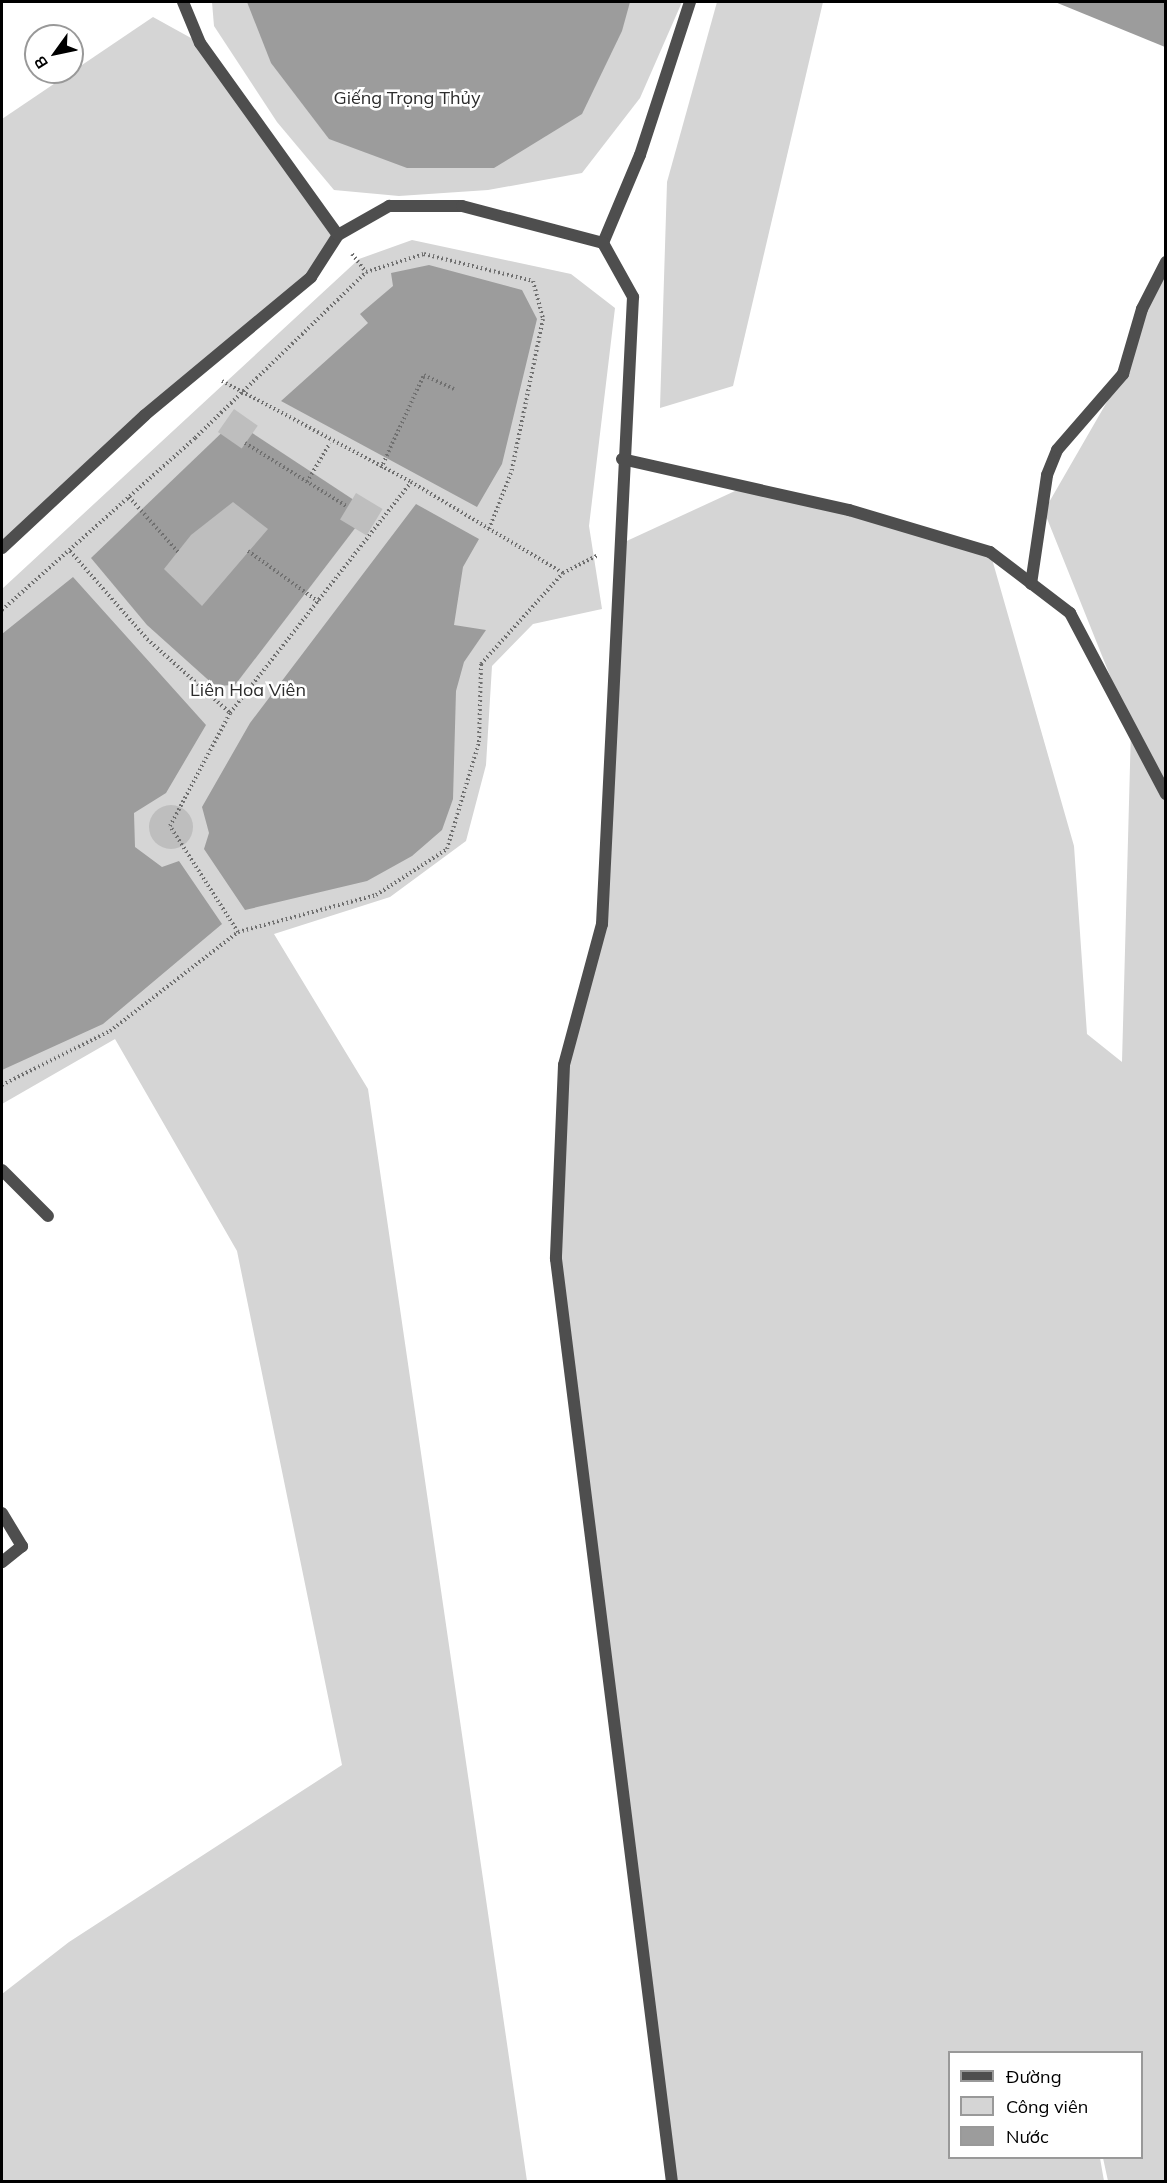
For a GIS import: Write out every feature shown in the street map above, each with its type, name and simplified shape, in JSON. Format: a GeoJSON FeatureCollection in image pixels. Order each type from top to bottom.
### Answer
{"type":"FeatureCollection","features":[{"type":"Feature","properties":{"kind":"street"},"geometry":{"type":"LineString","coordinates":[[183,2],[200,43],[338,235]]}},
{"type":"Feature","properties":{"kind":"street"},"geometry":{"type":"LineString","coordinates":[[603,243],[640,155],[690,2]]}},
{"type":"Feature","properties":{"kind":"street"},"geometry":{"type":"LineString","coordinates":[[2,548],[201,368],[311,277],[338,235],[388,207],[462,206],[603,243],[633,297],[622,459],[602,924],[564,1065],[556,1259],[672,2181]]}},
{"type":"Feature","properties":{"kind":"street"},"geometry":{"type":"LineString","coordinates":[[1031,584],[1047,475],[1057,450],[1123,374],[1142,309],[1166,262]]}},
{"type":"Feature","properties":{"kind":"street"},"geometry":{"type":"LineString","coordinates":[[622,459],[849,510],[979,549],[1070,613],[1166,794]]}},
{"type":"Feature","properties":{"kind":"street"},"geometry":{"type":"LineString","coordinates":[[2,1170],[48,1216]]}},
{"type":"Feature","properties":{"kind":"street"},"geometry":{"type":"LineString","coordinates":[[2,1513],[22,1545],[2,1562]]}},
{"type":"Feature","properties":{"kind":"path"},"geometry":{"type":"LineString","coordinates":[[2,610],[129,497],[366,272],[424,254],[533,281],[543,319],[511,473],[489,529]]}},
{"type":"Feature","properties":{"kind":"path"},"geometry":{"type":"LineString","coordinates":[[201,368],[330,443],[411,482],[563,573]]}},
{"type":"Feature","properties":{"kind":"path"},"geometry":{"type":"LineString","coordinates":[[381,468],[424,375],[454,389]]}},
{"type":"Feature","properties":{"kind":"path"},"geometry":{"type":"LineString","coordinates":[[245,443],[348,507]]}},
{"type":"Feature","properties":{"kind":"path"},"geometry":{"type":"LineString","coordinates":[[307,482],[330,443]]}},
{"type":"Feature","properties":{"kind":"path"},"geometry":{"type":"LineString","coordinates":[[238,932],[170,826],[230,713],[411,482]]}},
{"type":"Feature","properties":{"kind":"path"},"geometry":{"type":"LineString","coordinates":[[129,497],[178,552]]}},
{"type":"Feature","properties":{"kind":"path"},"geometry":{"type":"LineString","coordinates":[[2,1085],[110,1031],[238,932],[376,895],[447,849],[479,742],[481,664],[563,573],[618,545]]}},
{"type":"Feature","properties":{"kind":"path"},"geometry":{"type":"LineString","coordinates":[[70,551],[147,639],[230,713]]}},
{"type":"Feature","properties":{"kind":"path"},"geometry":{"type":"LineString","coordinates":[[248,551],[319,602]]}},
{"type":"Feature","properties":{"kind":"green space","name":"Giếng Trọng Thủy"},"geometry":{"type":"Polygon","coordinates":[[[212,2],[682,2],[640,98],[582,173],[488,190],[399,196],[334,190],[277,122],[214,26],[212,2]]]}},
{"type":"Feature","properties":{"kind":"green space"},"geometry":{"type":"Polygon","coordinates":[[[717,2],[823,2],[733,386],[660,408],[667,182],[717,2]]]}},
{"type":"Feature","properties":{"kind":"green space"},"geometry":{"type":"Polygon","coordinates":[[[153,17],[200,43],[338,235],[311,277],[2,548],[2,119],[54,84],[84,84],[84,64],[153,17]]]}},
{"type":"Feature","properties":{"kind":"green space","name":"Liên Hoa Viên"},"geometry":{"type":"Polygon","coordinates":[[[412,240],[571,274],[615,308],[589,526],[602,609],[533,624],[492,666],[486,765],[466,841],[390,897],[274,934],[368,1089],[527,2181],[2,2181],[2,1994],[69,1942],[342,1765],[237,1251],[115,1039],[2,1104],[2,589],[359,259],[412,240]]]}},
{"type":"Feature","properties":{"kind":"green space"},"geometry":{"type":"Polygon","coordinates":[[[1165,268],[1165,2181],[1108,2181],[1103,2159],[1143,2159],[1143,2051],[948,2051],[948,2159],[1100,2159],[1104,2181],[673,2181],[556,1259],[564,1065],[602,924],[618,545],[748,485],[990,552],[1074,846],[1087,1034],[1122,1062],[1131,728],[1044,511],[1123,374],[1157,276],[1165,268]]]}},
{"type":"Feature","properties":{"kind":"water","name":"Giếng Trọng Thủy"},"geometry":{"type":"Polygon","coordinates":[[[247,2],[630,2],[622,31],[582,114],[494,168],[407,168],[329,139],[271,63],[247,2]]]}},
{"type":"Feature","properties":{"kind":"water"},"geometry":{"type":"Polygon","coordinates":[[[1055,2],[1165,2],[1165,47],[1055,2]]]}},
{"type":"Feature","properties":{"kind":"water"},"geometry":{"type":"Polygon","coordinates":[[[429,265],[522,290],[537,319],[502,464],[477,507],[281,401],[368,323],[360,314],[393,286],[391,273],[429,265]]]}},
{"type":"Feature","properties":{"kind":"water"},"geometry":{"type":"Polygon","coordinates":[[[234,421],[369,510],[235,685],[215,686],[147,625],[91,558],[234,421]]]}},
{"type":"Feature","properties":{"kind":"water"},"geometry":{"type":"Polygon","coordinates":[[[416,504],[479,539],[463,567],[454,625],[486,630],[464,662],[456,691],[453,799],[442,830],[412,856],[367,881],[245,910],[204,849],[209,833],[202,807],[250,723],[416,504]]]}},
{"type":"Feature","properties":{"kind":"water"},"geometry":{"type":"Polygon","coordinates":[[[73,577],[206,725],[166,793],[134,813],[135,847],[162,867],[179,861],[222,924],[103,1024],[2,1070],[2,634],[73,577]]]}},
{"type":"Feature","properties":{"kind":"building"},"geometry":{"type":"Polygon","coordinates":[[[234,409],[258,426],[242,449],[218,432],[234,409]]]}},
{"type":"Feature","properties":{"kind":"building"},"geometry":{"type":"Polygon","coordinates":[[[356,493],[383,509],[367,536],[340,520],[356,493]]]}},
{"type":"Feature","properties":{"kind":"building"},"geometry":{"type":"Polygon","coordinates":[[[233,502],[268,529],[202,606],[164,569],[191,535],[233,502]]]}},
{"type":"Feature","properties":{"kind":"building"},"geometry":{"type":"Polygon","coordinates":[[[171,805],[187,811],[193,827],[187,843],[171,849],[155,843],[149,827],[155,811],[171,805]]]}}]}
